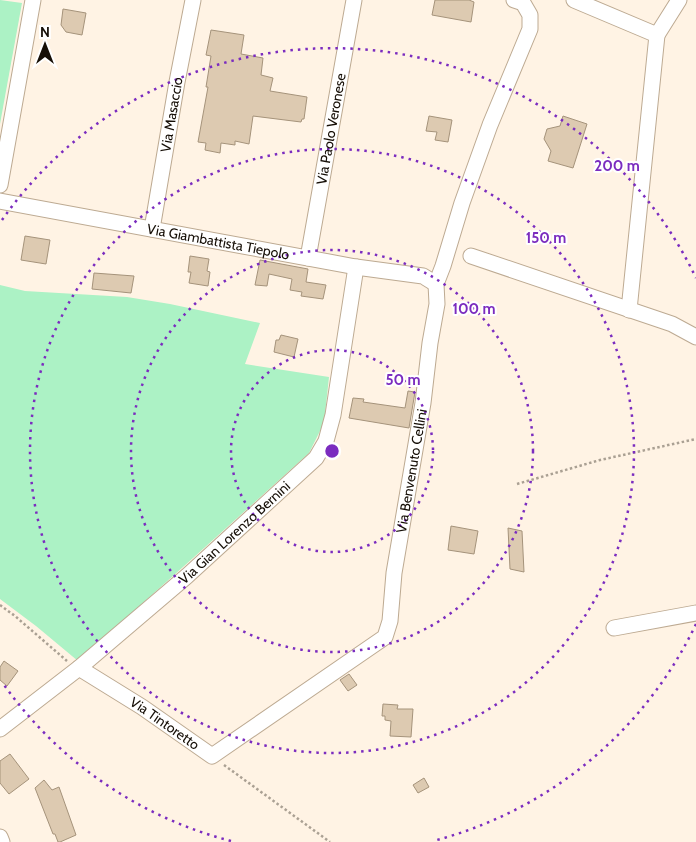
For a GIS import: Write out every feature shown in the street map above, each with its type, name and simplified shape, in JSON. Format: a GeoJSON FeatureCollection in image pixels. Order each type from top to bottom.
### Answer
{"type":"FeatureCollection","features":[{"type":"Feature","properties":{"kind":"street"},"geometry":{"type":"LineString","coordinates":[[0,185],[33,0]]}},
{"type":"Feature","properties":{"kind":"street","name":"Via Masaccio"},"geometry":{"type":"LineString","coordinates":[[152,229],[193,0]]}},
{"type":"Feature","properties":{"kind":"street","name":"Via Paolo Veronese"},"geometry":{"type":"LineString","coordinates":[[308,258],[354,0]]}},
{"type":"Feature","properties":{"kind":"street","name":"Via Benvenuto Cellini"},"geometry":{"type":"LineString","coordinates":[[212,756],[385,637],[390,621],[394,573],[423,403],[437,304],[436,284],[490,125],[530,29],[530,15],[523,3],[514,0]]}},
{"type":"Feature","properties":{"kind":"street"},"geometry":{"type":"LineString","coordinates":[[574,0],[657,36]]}},
{"type":"Feature","properties":{"kind":"street"},"geometry":{"type":"LineString","coordinates":[[629,310],[657,36],[679,0]]}},
{"type":"Feature","properties":{"kind":"street","name":"Via Giambattista Tiepolo"},"geometry":{"type":"LineString","coordinates":[[0,201],[356,267],[423,276],[436,284]]}},
{"type":"Feature","properties":{"kind":"street"},"geometry":{"type":"LineString","coordinates":[[471,256],[672,324],[696,337]]}},
{"type":"Feature","properties":{"kind":"street","name":"Via Gian Lorenzo Bernini"},"geometry":{"type":"LineString","coordinates":[[0,729],[79,668],[187,576],[316,458],[326,441],[333,415],[356,267]]}},
{"type":"Feature","properties":{"kind":"street"},"geometry":{"type":"LineString","coordinates":[[614,628],[696,613]]}},
{"type":"Feature","properties":{"kind":"street","name":"Via Tintoretto"},"geometry":{"type":"LineString","coordinates":[[79,668],[142,707],[212,756]]}},
{"type":"Feature","properties":{"kind":"street"},"geometry":{"type":"LineString","coordinates":[[0,837],[2,842]]}},
{"type":"Feature","properties":{"kind":"path"},"geometry":{"type":"LineString","coordinates":[[517,484],[600,460],[696,439]]}},
{"type":"Feature","properties":{"kind":"path"},"geometry":{"type":"LineString","coordinates":[[0,605],[64,659],[79,668]]}},
{"type":"Feature","properties":{"kind":"path","name":"Via Tintoretto"},"geometry":{"type":"LineString","coordinates":[[212,756],[330,842]]}},
{"type":"Feature","properties":{"kind":"green space"},"geometry":{"type":"Polygon","coordinates":[[[0,0],[22,3],[0,124],[0,0]]]}},
{"type":"Feature","properties":{"kind":"green space"},"geometry":{"type":"Polygon","coordinates":[[[0,285],[25,291],[127,297],[260,323],[245,364],[329,377],[324,423],[309,453],[78,661],[0,599],[0,285]]]}},
{"type":"Feature","properties":{"kind":"building"},"geometry":{"type":"Polygon","coordinates":[[[435,0],[469,0],[474,2],[471,22],[432,15],[435,0]]]}},
{"type":"Feature","properties":{"kind":"building"},"geometry":{"type":"Polygon","coordinates":[[[63,9],[86,13],[82,35],[66,32],[61,25],[63,9]]]}},
{"type":"Feature","properties":{"kind":"building"},"geometry":{"type":"Polygon","coordinates":[[[211,30],[244,35],[241,54],[263,58],[261,75],[273,78],[270,91],[307,97],[304,119],[301,122],[253,116],[249,144],[235,141],[235,145],[221,143],[220,153],[205,150],[206,143],[198,142],[208,87],[206,87],[211,56],[206,55],[211,30]]]}},
{"type":"Feature","properties":{"kind":"building"},"geometry":{"type":"Polygon","coordinates":[[[429,116],[452,120],[448,142],[435,140],[437,132],[426,131],[429,116]]]}},
{"type":"Feature","properties":{"kind":"building"},"geometry":{"type":"Polygon","coordinates":[[[563,116],[587,124],[573,168],[548,161],[551,151],[544,139],[547,129],[560,126],[563,116]]]}},
{"type":"Feature","properties":{"kind":"building"},"geometry":{"type":"Polygon","coordinates":[[[25,236],[50,240],[46,264],[21,260],[25,236]]]}},
{"type":"Feature","properties":{"kind":"building"},"geometry":{"type":"Polygon","coordinates":[[[190,256],[209,259],[207,271],[210,272],[208,286],[189,283],[191,272],[188,272],[190,256]]]}},
{"type":"Feature","properties":{"kind":"building"},"geometry":{"type":"Polygon","coordinates":[[[260,260],[308,269],[306,282],[326,285],[323,299],[301,296],[302,292],[290,290],[292,279],[269,274],[267,286],[255,285],[260,260]]]}},
{"type":"Feature","properties":{"kind":"building"},"geometry":{"type":"Polygon","coordinates":[[[94,273],[134,276],[131,293],[92,289],[94,273]]]}},
{"type":"Feature","properties":{"kind":"building"},"geometry":{"type":"Polygon","coordinates":[[[281,335],[298,339],[294,357],[274,352],[276,340],[279,340],[281,335]]]}},
{"type":"Feature","properties":{"kind":"building"},"geometry":{"type":"Polygon","coordinates":[[[408,391],[415,392],[409,428],[349,418],[353,398],[364,399],[363,402],[405,408],[408,391]]]}},
{"type":"Feature","properties":{"kind":"building"},"geometry":{"type":"Polygon","coordinates":[[[451,526],[478,531],[474,554],[448,550],[451,526]]]}},
{"type":"Feature","properties":{"kind":"building"},"geometry":{"type":"Polygon","coordinates":[[[508,528],[522,531],[524,572],[510,569],[508,528]]]}},
{"type":"Feature","properties":{"kind":"building"},"geometry":{"type":"Polygon","coordinates":[[[4,661],[18,671],[7,686],[0,680],[0,667],[4,661]]]}},
{"type":"Feature","properties":{"kind":"building"},"geometry":{"type":"Polygon","coordinates":[[[349,674],[357,685],[348,691],[340,680],[349,674]]]}},
{"type":"Feature","properties":{"kind":"building"},"geometry":{"type":"Polygon","coordinates":[[[383,704],[398,705],[397,709],[413,709],[411,737],[390,736],[391,721],[385,720],[385,716],[382,716],[383,704]]]}},
{"type":"Feature","properties":{"kind":"building"},"geometry":{"type":"Polygon","coordinates":[[[10,754],[29,779],[9,794],[0,783],[0,761],[10,754]]]}},
{"type":"Feature","properties":{"kind":"building"},"geometry":{"type":"Polygon","coordinates":[[[424,778],[429,787],[418,793],[413,785],[424,778]]]}},
{"type":"Feature","properties":{"kind":"building"},"geometry":{"type":"Polygon","coordinates":[[[44,780],[52,790],[59,787],[76,835],[60,842],[58,842],[55,834],[53,834],[35,788],[44,780]]]}}]}
